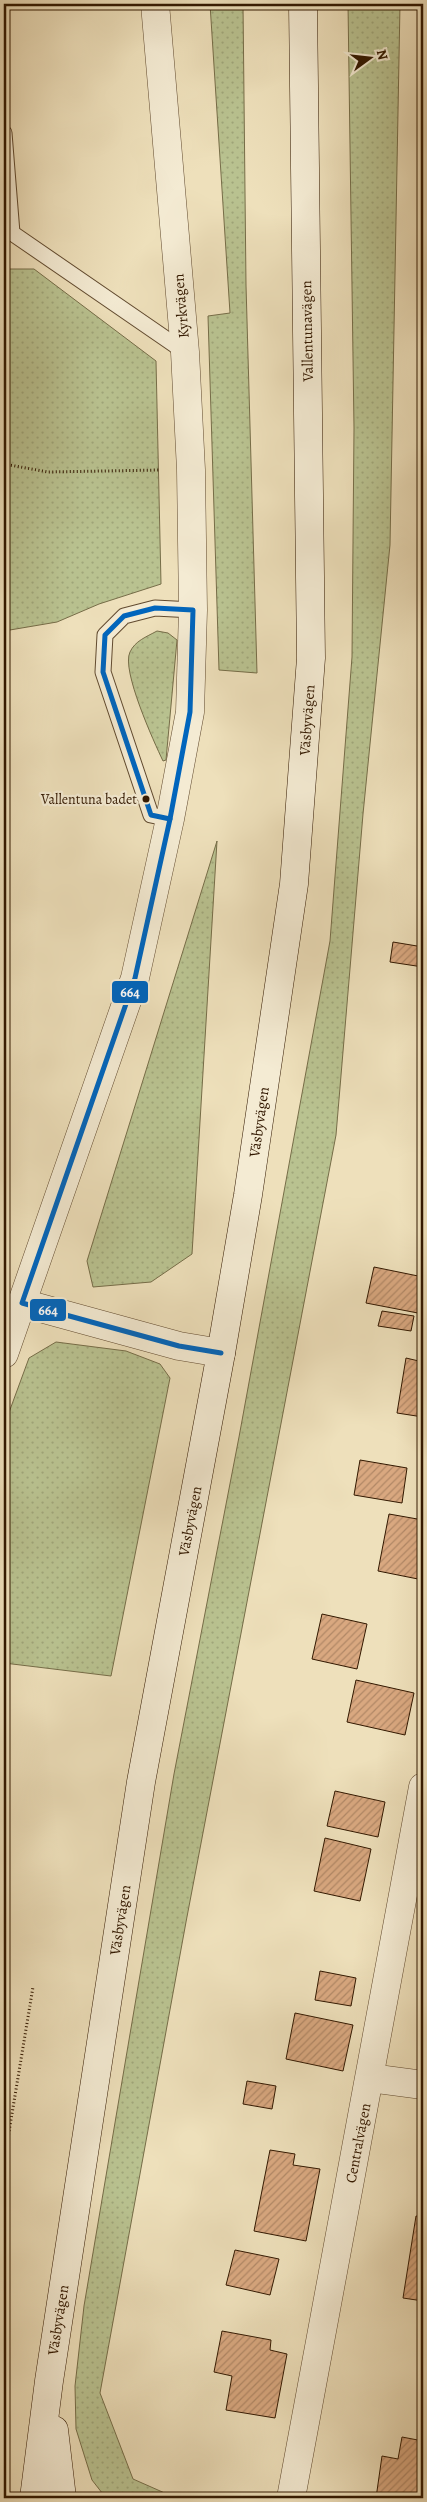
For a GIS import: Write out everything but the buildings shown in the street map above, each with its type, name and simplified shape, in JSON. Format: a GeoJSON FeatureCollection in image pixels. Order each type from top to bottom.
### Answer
{"type":"FeatureCollection","features":[{"type":"Feature","properties":{"kind":"main road","name":"Kyrkvägen"},"geometry":{"type":"LineString","coordinates":[[4,1354],[135,978],[170,820],[190,712],[192,610],[191,470],[185,352],[155,4]]}},
{"type":"Feature","properties":{"kind":"main road","name":"Vallentunavägen"},"geometry":{"type":"LineString","coordinates":[[304,4],[311,658]]}},
{"type":"Feature","properties":{"kind":"main road","name":"Väsbyvägen"},"geometry":{"type":"LineString","coordinates":[[34,2498],[49,2381],[141,1782],[222,1353],[248,1195],[294,884],[311,658]]}},
{"type":"Feature","properties":{"kind":"main road"},"geometry":{"type":"LineString","coordinates":[[22,1303],[179,1346],[222,1353]]}},
{"type":"Feature","properties":{"kind":"main road","name":"Centralvägen"},"geometry":{"type":"LineString","coordinates":[[292,2498],[423,1787]]}},
{"type":"Feature","properties":{"kind":"main road"},"geometry":{"type":"LineString","coordinates":[[370,2078],[423,2085]]}},
{"type":"Feature","properties":{"kind":"main road","name":"Väsbyvägen"},"geometry":{"type":"LineString","coordinates":[[49,2381],[62,2498]]}},
{"type":"Feature","properties":{"kind":"lane"},"geometry":{"type":"LineString","coordinates":[[4,133],[12,233],[185,352]]}},
{"type":"Feature","properties":{"kind":"lane"},"geometry":{"type":"LineString","coordinates":[[170,820],[151,815],[104,672],[105,635],[124,616],[155,608],[192,610]]}},
{"type":"Feature","properties":{"kind":"path"},"geometry":{"type":"LineString","coordinates":[[4,464],[48,472],[191,470]]}},
{"type":"Feature","properties":{"kind":"path"},"geometry":{"type":"LineString","coordinates":[[4,2162],[33,1987]]}},
{"type":"Feature","properties":{"kind":"path"},"geometry":{"type":"LineString","coordinates":[[4,2135],[7,2139]]}},
{"type":"Feature","properties":{"kind":"green space"},"geometry":{"type":"Polygon","coordinates":[[[210,4],[243,4],[246,285],[257,673],[219,670],[208,316],[230,313],[210,4]]]}},
{"type":"Feature","properties":{"kind":"green space"},"geometry":{"type":"Polygon","coordinates":[[[348,4],[400,4],[390,545],[363,814],[336,1135],[186,1922],[100,2393],[133,2479],[176,2498],[106,2498],[92,2480],[76,2429],[75,2386],[84,2306],[174,1774],[239,1437],[330,941],[352,657],[354,428],[348,4]]]}},
{"type":"Feature","properties":{"kind":"green space"},"geometry":{"type":"Polygon","coordinates":[[[4,269],[34,269],[156,361],[161,584],[99,604],[57,622],[4,631],[4,269]]]}},
{"type":"Feature","properties":{"kind":"green space"},"geometry":{"type":"Polygon","coordinates":[[[157,631],[168,633],[177,640],[166,760],[163,761],[134,689],[128,661],[130,652],[135,645],[157,631]]]}},
{"type":"Feature","properties":{"kind":"green space"},"geometry":{"type":"Polygon","coordinates":[[[217,841],[192,1254],[151,1282],[93,1287],[87,1261],[217,841]]]}},
{"type":"Feature","properties":{"kind":"green space"},"geometry":{"type":"Polygon","coordinates":[[[56,1342],[126,1351],[160,1364],[170,1378],[111,1676],[4,1663],[4,1426],[29,1358],[56,1342]]]}},
{"type":"Feature","properties":{"kind":"transit line","name":"664"},"geometry":{"type":"LineString","coordinates":[[155,608],[193,610],[190,712],[170,819],[151,815],[103,672],[105,635],[124,616],[155,608]]}},
{"type":"Feature","properties":{"kind":"transit line","name":"664"},"geometry":{"type":"LineString","coordinates":[[170,819],[135,978],[22,1303],[179,1346],[221,1353]]}},
{"type":"Feature","properties":{"kind":"place","name":"Vallentuna badet"},"geometry":{"type":"Point","coordinates":[146,799]}}]}
